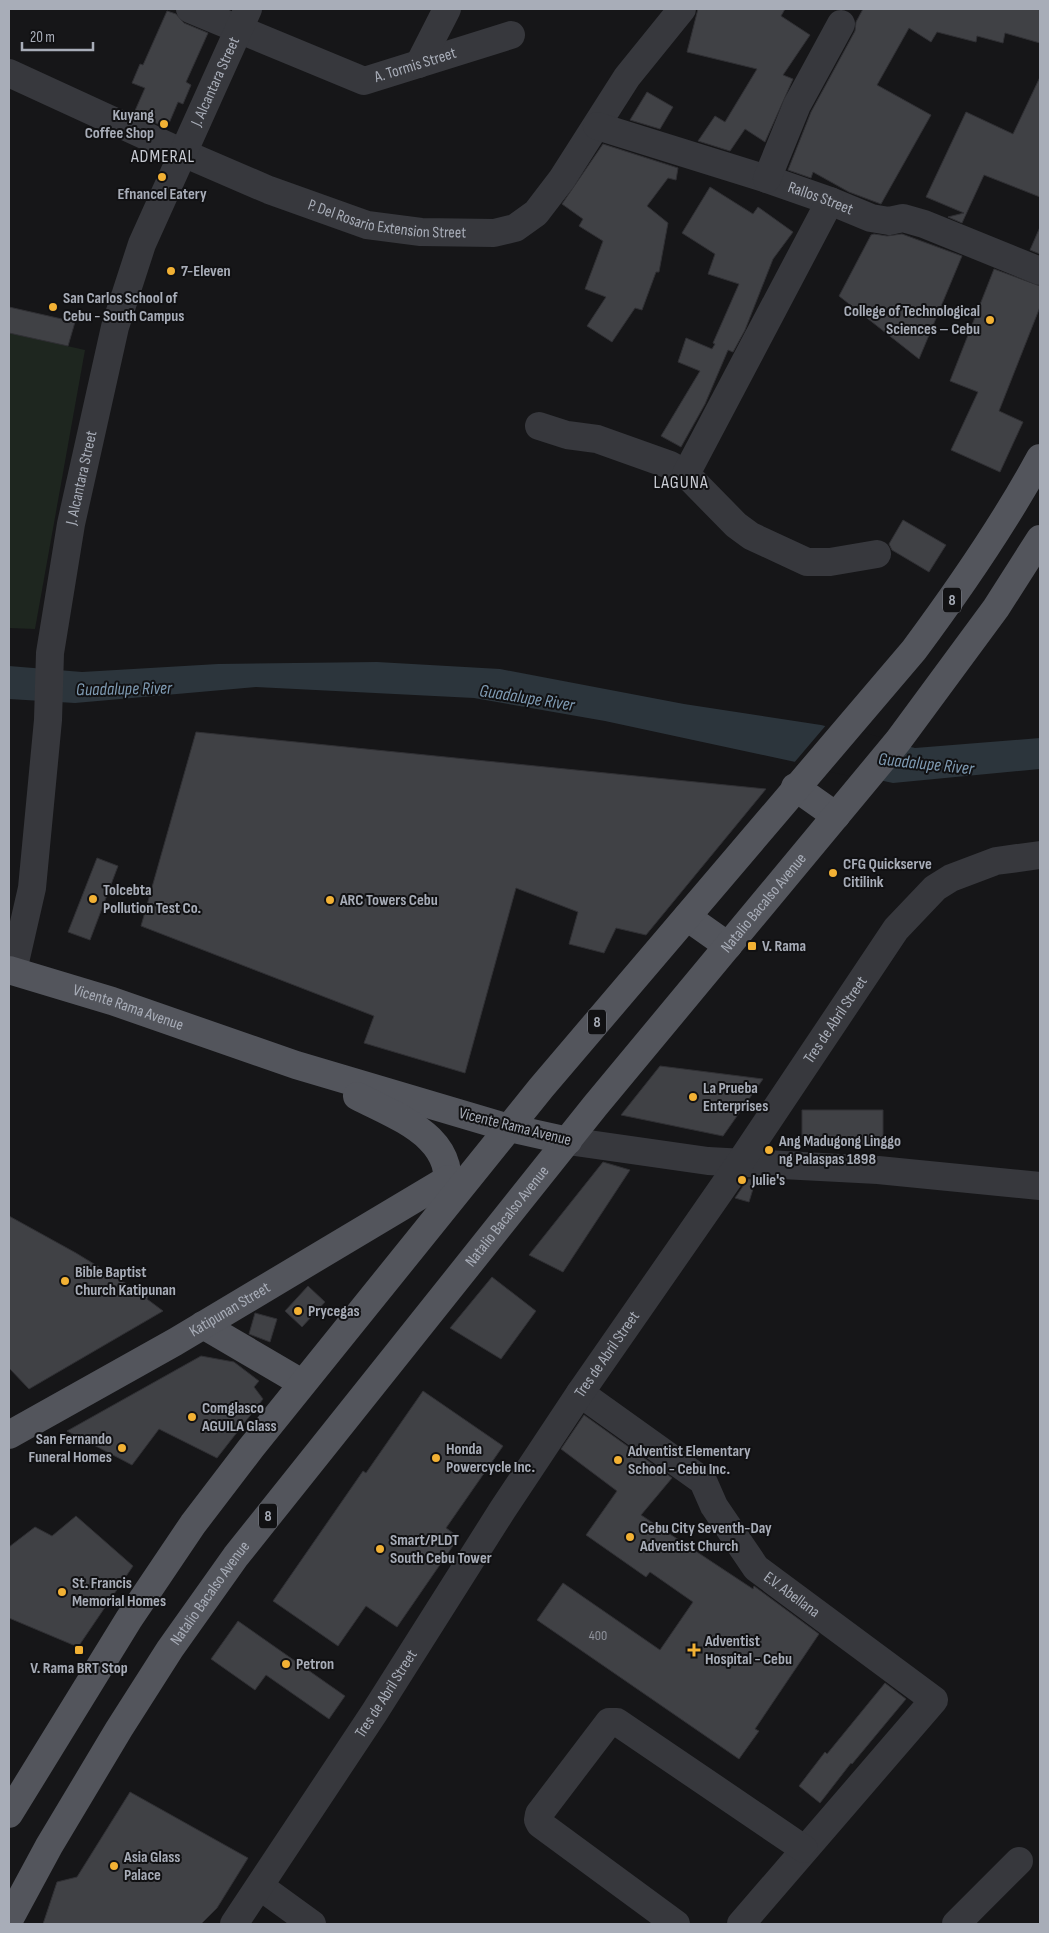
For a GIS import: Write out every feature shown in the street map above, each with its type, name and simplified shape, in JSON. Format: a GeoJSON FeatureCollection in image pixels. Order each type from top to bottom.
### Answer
{"type":"FeatureCollection","features":[{"type":"Feature","properties":{"kind":"main road","name":"8"},"geometry":{"type":"LineString","coordinates":[[9,1814],[114,1643],[183,1540],[302,1383],[509,1128],[845,729],[914,650],[957,593],[1011,511],[1040,458]]}},
{"type":"Feature","properties":{"kind":"main road","name":"Natalio Bacalso Avenue"},"geometry":{"type":"LineString","coordinates":[[9,1920],[49,1846],[119,1729],[170,1649],[220,1579],[568,1141],[898,741],[996,608],[1040,539]]}},
{"type":"Feature","properties":{"kind":"main road"},"geometry":{"type":"LineString","coordinates":[[804,778],[836,816]]}},
{"type":"Feature","properties":{"kind":"main road"},"geometry":{"type":"LineString","coordinates":[[687,917],[728,946]]}},
{"type":"Feature","properties":{"kind":"main road","name":"Vicente Rama Avenue"},"geometry":{"type":"LineString","coordinates":[[11,971],[112,1001],[296,1065],[509,1128],[568,1141]]}},
{"type":"Feature","properties":{"kind":"main road"},"geometry":{"type":"LineString","coordinates":[[296,1065],[418,1129],[442,1152],[448,1179],[443,1209]]}},
{"type":"Feature","properties":{"kind":"main road","name":"Katipunan Street"},"geometry":{"type":"LineString","coordinates":[[9,1435],[203,1325],[448,1179]]}},
{"type":"Feature","properties":{"kind":"main road"},"geometry":{"type":"LineString","coordinates":[[203,1325],[302,1383]]}},
{"type":"Feature","properties":{"kind":"street","name":"A. Tormis Street"},"geometry":{"type":"LineString","coordinates":[[190,9],[243,19],[364,81],[511,35]]}},
{"type":"Feature","properties":{"kind":"street"},"geometry":{"type":"LineString","coordinates":[[419,64],[447,9]]}},
{"type":"Feature","properties":{"kind":"street","name":"P. Del Rosario Extension Street"},"geometry":{"type":"LineString","coordinates":[[9,73],[183,153],[269,190],[366,225],[421,232],[494,233],[515,228],[536,213],[562,179],[597,126],[615,73],[682,9]]}},
{"type":"Feature","properties":{"kind":"street","name":"J. Alcantara Street"},"geometry":{"type":"LineString","coordinates":[[11,971],[32,888],[48,720],[50,653],[75,505],[119,311],[142,244],[243,19]]}},
{"type":"Feature","properties":{"kind":"street"},"geometry":{"type":"LineString","coordinates":[[767,179],[797,105],[841,24]]}},
{"type":"Feature","properties":{"kind":"street","name":"Rallos Street"},"geometry":{"type":"LineString","coordinates":[[597,126],[767,179],[830,201],[871,218],[889,221],[902,218],[924,224],[1040,271]]}},
{"type":"Feature","properties":{"kind":"street"},"geometry":{"type":"LineString","coordinates":[[686,474],[830,201]]}},
{"type":"Feature","properties":{"kind":"street"},"geometry":{"type":"LineString","coordinates":[[539,426],[567,435],[597,439],[670,465],[686,474],[736,525],[751,536],[807,562],[830,562],[877,554]]}},
{"type":"Feature","properties":{"kind":"street","name":"Tres de Abril Street"},"geometry":{"type":"LineString","coordinates":[[234,1924],[261,1887],[580,1393],[739,1164],[896,929],[935,888],[972,869],[996,861],[1040,855]]}},
{"type":"Feature","properties":{"kind":"street","name":"Vicente Rama Avenue"},"geometry":{"type":"LineString","coordinates":[[568,1141],[739,1164],[878,1170],[1040,1186]]}},
{"type":"Feature","properties":{"kind":"street","name":"E.V. Abellana"},"geometry":{"type":"LineString","coordinates":[[580,1393],[703,1481],[714,1506],[756,1568],[934,1700],[804,1849]]}},
{"type":"Feature","properties":{"kind":"street"},"geometry":{"type":"LineString","coordinates":[[676,1924],[540,1824],[538,1820],[539,1814],[609,1722],[617,1722],[804,1849],[741,1924]]}},
{"type":"Feature","properties":{"kind":"street"},"geometry":{"type":"LineString","coordinates":[[956,1924],[1018,1861]]}},
{"type":"Feature","properties":{"kind":"street"},"geometry":{"type":"LineString","coordinates":[[261,1887],[312,1924]]}},
{"type":"Feature","properties":{"kind":"shaded area"},"geometry":{"type":"Polygon","coordinates":[[[9,333],[85,350],[35,629],[9,628],[9,333]]]}},
{"type":"Feature","properties":{"kind":"water","name":"Guadalupe River"},"geometry":{"type":"Polygon","coordinates":[[[377,662],[500,669],[684,704],[821,725],[915,748],[1040,738],[1040,769],[893,783],[605,721],[474,698],[256,687],[75,703],[9,699],[9,666],[82,672],[218,664],[377,662]]]}},
{"type":"Feature","properties":{"kind":"pier"},"geometry":{"type":"Polygon","coordinates":[[[827,724],[909,744],[877,782],[793,764],[827,724]]]}},
{"type":"Feature","properties":{"kind":"building"},"geometry":{"type":"Polygon","coordinates":[[[698,9],[785,9],[781,16],[810,35],[783,75],[793,79],[765,142],[745,129],[730,151],[698,141],[715,116],[725,122],[757,69],[687,52],[698,9]]]}},
{"type":"Feature","properties":{"kind":"building"},"geometry":{"type":"Polygon","coordinates":[[[863,9],[1040,9],[1040,43],[1005,33],[1003,43],[977,36],[976,42],[937,32],[931,42],[909,28],[877,85],[931,115],[881,204],[849,192],[813,172],[811,178],[788,170],[811,112],[855,31],[856,22],[863,9]]]}},
{"type":"Feature","properties":{"kind":"building"},"geometry":{"type":"Polygon","coordinates":[[[167,11],[176,14],[184,23],[208,33],[186,82],[191,85],[183,104],[178,102],[167,128],[134,113],[145,88],[132,83],[140,64],[143,65],[167,11]]]}},
{"type":"Feature","properties":{"kind":"building"},"geometry":{"type":"Polygon","coordinates":[[[1040,77],[1040,197],[984,175],[962,223],[948,217],[964,213],[926,197],[966,112],[1013,134],[1040,77]]]}},
{"type":"Feature","properties":{"kind":"building"},"geometry":{"type":"Polygon","coordinates":[[[647,92],[673,107],[660,129],[630,120],[647,92]]]}},
{"type":"Feature","properties":{"kind":"building"},"geometry":{"type":"Polygon","coordinates":[[[603,144],[678,168],[676,180],[668,178],[647,206],[668,223],[659,272],[656,272],[642,310],[635,308],[612,342],[587,326],[606,297],[585,289],[603,241],[579,226],[583,219],[562,204],[603,144]]]}},
{"type":"Feature","properties":{"kind":"building"},"geometry":{"type":"Polygon","coordinates":[[[710,187],[753,214],[758,207],[793,232],[773,259],[745,330],[733,352],[728,350],[705,404],[681,447],[661,436],[700,371],[678,362],[686,338],[712,349],[739,284],[708,274],[715,254],[682,233],[710,187]]]}},
{"type":"Feature","properties":{"kind":"building"},"geometry":{"type":"Polygon","coordinates":[[[1040,227],[1040,254],[1030,250],[1040,227]]]}},
{"type":"Feature","properties":{"kind":"building"},"geometry":{"type":"Polygon","coordinates":[[[902,234],[962,256],[919,359],[839,296],[871,235],[887,236],[902,234]]]}},
{"type":"Feature","properties":{"kind":"building"},"geometry":{"type":"Polygon","coordinates":[[[994,269],[1040,286],[1040,307],[999,411],[1023,422],[1000,472],[951,450],[978,392],[950,381],[994,269]]]}},
{"type":"Feature","properties":{"kind":"building"},"geometry":{"type":"Polygon","coordinates":[[[9,307],[75,322],[68,346],[9,333],[9,307]]]}},
{"type":"Feature","properties":{"kind":"building"},"geometry":{"type":"Polygon","coordinates":[[[903,520],[946,545],[929,572],[892,550],[889,544],[903,520]]]}},
{"type":"Feature","properties":{"kind":"building","name":"ARC Towers Cebu"},"geometry":{"type":"Polygon","coordinates":[[[196,732],[766,789],[646,935],[616,928],[604,953],[569,944],[578,912],[516,888],[465,1073],[364,1043],[374,1016],[141,926],[196,732]]]}},
{"type":"Feature","properties":{"kind":"building","name":"Tolcebta Pollution Test Co."},"geometry":{"type":"Polygon","coordinates":[[[97,858],[118,866],[90,940],[68,932],[97,858]]]}},
{"type":"Feature","properties":{"kind":"building","name":"La Prueba Enterprises"},"geometry":{"type":"Polygon","coordinates":[[[660,1066],[763,1079],[723,1136],[621,1115],[660,1066]]]}},
{"type":"Feature","properties":{"kind":"building"},"geometry":{"type":"Polygon","coordinates":[[[802,1110],[883,1110],[883,1146],[802,1146],[802,1110]]]}},
{"type":"Feature","properties":{"kind":"building"},"geometry":{"type":"Polygon","coordinates":[[[603,1162],[630,1170],[563,1272],[529,1255],[603,1162]]]}},
{"type":"Feature","properties":{"kind":"building"},"geometry":{"type":"Polygon","coordinates":[[[748,1179],[756,1179],[749,1202],[735,1198],[748,1179]]]}},
{"type":"Feature","properties":{"kind":"building","name":"Bible Baptist Church Katipunan"},"geometry":{"type":"Polygon","coordinates":[[[9,1216],[76,1253],[148,1297],[147,1299],[163,1311],[29,1389],[9,1368],[9,1216]]]}},
{"type":"Feature","properties":{"kind":"building"},"geometry":{"type":"Polygon","coordinates":[[[492,1277],[536,1311],[501,1359],[450,1328],[492,1277]]]}},
{"type":"Feature","properties":{"kind":"building"},"geometry":{"type":"Polygon","coordinates":[[[308,1286],[325,1302],[302,1327],[285,1311],[308,1286]]]}},
{"type":"Feature","properties":{"kind":"building"},"geometry":{"type":"Polygon","coordinates":[[[255,1313],[277,1319],[270,1342],[249,1334],[255,1313]]]}},
{"type":"Feature","properties":{"kind":"building","name":"Comglasco AGUILA Glass"},"geometry":{"type":"Polygon","coordinates":[[[201,1356],[234,1362],[259,1381],[254,1387],[263,1399],[217,1458],[159,1429],[132,1465],[67,1431],[201,1356]]]}},
{"type":"Feature","properties":{"kind":"building"},"geometry":{"type":"Polygon","coordinates":[[[423,1391],[503,1446],[446,1528],[459,1537],[397,1627],[366,1606],[338,1646],[273,1601],[363,1471],[366,1473],[423,1391]]]}},
{"type":"Feature","properties":{"kind":"building"},"geometry":{"type":"Polygon","coordinates":[[[584,1415],[672,1478],[641,1515],[753,1589],[754,1586],[819,1634],[755,1729],[759,1731],[739,1759],[537,1620],[563,1583],[660,1650],[693,1602],[650,1572],[646,1577],[586,1535],[617,1491],[561,1449],[584,1415]]]}},
{"type":"Feature","properties":{"kind":"building","name":"St. Francis Memorial Homes"},"geometry":{"type":"Polygon","coordinates":[[[76,1516],[133,1566],[78,1647],[9,1618],[9,1547],[35,1527],[52,1536],[76,1516]]]}},
{"type":"Feature","properties":{"kind":"building"},"geometry":{"type":"Polygon","coordinates":[[[238,1621],[345,1696],[329,1719],[266,1675],[255,1690],[211,1659],[238,1621]]]}},
{"type":"Feature","properties":{"kind":"building"},"geometry":{"type":"Polygon","coordinates":[[[885,1683],[906,1699],[851,1763],[820,1803],[799,1786],[825,1752],[827,1754],[885,1683]]]}},
{"type":"Feature","properties":{"kind":"building"},"geometry":{"type":"Polygon","coordinates":[[[130,1792],[248,1858],[217,1908],[201,1924],[43,1924],[57,1882],[77,1877],[130,1792]]]}},
{"type":"Feature","properties":{"kind":"place","name":"Kuyang Coffee Shop"},"geometry":{"type":"Point","coordinates":[164,124]}},
{"type":"Feature","properties":{"kind":"place","name":"Efnancel Eatery"},"geometry":{"type":"Point","coordinates":[162,177]}},
{"type":"Feature","properties":{"kind":"place","name":"7-Eleven"},"geometry":{"type":"Point","coordinates":[171,271]}},
{"type":"Feature","properties":{"kind":"place","name":"San Carlos School of Cebu - South Campus"},"geometry":{"type":"Point","coordinates":[53,307]}},
{"type":"Feature","properties":{"kind":"place","name":"College of Technological Sciences – Cebu"},"geometry":{"type":"Point","coordinates":[990,320]}},
{"type":"Feature","properties":{"kind":"place","name":"CFG Quickserve Citilink"},"geometry":{"type":"Point","coordinates":[833,873]}},
{"type":"Feature","properties":{"kind":"place","name":"Tolcebta Pollution Test Co."},"geometry":{"type":"Point","coordinates":[93,899]}},
{"type":"Feature","properties":{"kind":"place","name":"ARC Towers Cebu"},"geometry":{"type":"Point","coordinates":[330,900]}},
{"type":"Feature","properties":{"kind":"place","name":"V. Rama"},"geometry":{"type":"Point","coordinates":[752,946]}},
{"type":"Feature","properties":{"kind":"place","name":"La Prueba Enterprises"},"geometry":{"type":"Point","coordinates":[693,1097]}},
{"type":"Feature","properties":{"kind":"place","name":"Ang Madugong Linggo ng Palaspas 1898"},"geometry":{"type":"Point","coordinates":[769,1150]}},
{"type":"Feature","properties":{"kind":"place","name":"Julie's"},"geometry":{"type":"Point","coordinates":[742,1180]}},
{"type":"Feature","properties":{"kind":"place","name":"Bible Baptist Church Katipunan"},"geometry":{"type":"Point","coordinates":[65,1281]}},
{"type":"Feature","properties":{"kind":"place","name":"Prycegas"},"geometry":{"type":"Point","coordinates":[298,1311]}},
{"type":"Feature","properties":{"kind":"place","name":"Comglasco AGUILA Glass"},"geometry":{"type":"Point","coordinates":[192,1417]}},
{"type":"Feature","properties":{"kind":"place","name":"San Fernando Funeral Homes"},"geometry":{"type":"Point","coordinates":[122,1448]}},
{"type":"Feature","properties":{"kind":"place","name":"Honda Powercycle Inc."},"geometry":{"type":"Point","coordinates":[436,1458]}},
{"type":"Feature","properties":{"kind":"place","name":"Adventist Elementary School - Cebu Inc."},"geometry":{"type":"Point","coordinates":[618,1460]}},
{"type":"Feature","properties":{"kind":"place","name":"Cebu City Seventh-Day Adventist Church"},"geometry":{"type":"Point","coordinates":[630,1537]}},
{"type":"Feature","properties":{"kind":"place","name":"Smart/PLDT South Cebu Tower"},"geometry":{"type":"Point","coordinates":[380,1549]}},
{"type":"Feature","properties":{"kind":"place","name":"St. Francis Memorial Homes"},"geometry":{"type":"Point","coordinates":[62,1592]}},
{"type":"Feature","properties":{"kind":"place","name":"V. Rama BRT Stop"},"geometry":{"type":"Point","coordinates":[79,1650]}},
{"type":"Feature","properties":{"kind":"place","name":"Adventist Hospital - Cebu"},"geometry":{"type":"Point","coordinates":[694,1650]}},
{"type":"Feature","properties":{"kind":"place","name":"Petron"},"geometry":{"type":"Point","coordinates":[286,1664]}},
{"type":"Feature","properties":{"kind":"place","name":"Asia Glass Palace"},"geometry":{"type":"Point","coordinates":[114,1866]}},
{"type":"Feature","properties":{"kind":"district","name":"ADMERAL"},"geometry":{"type":"Point","coordinates":[163,156]}},
{"type":"Feature","properties":{"kind":"district","name":"LAGUNA"},"geometry":{"type":"Point","coordinates":[681,482]}}]}
